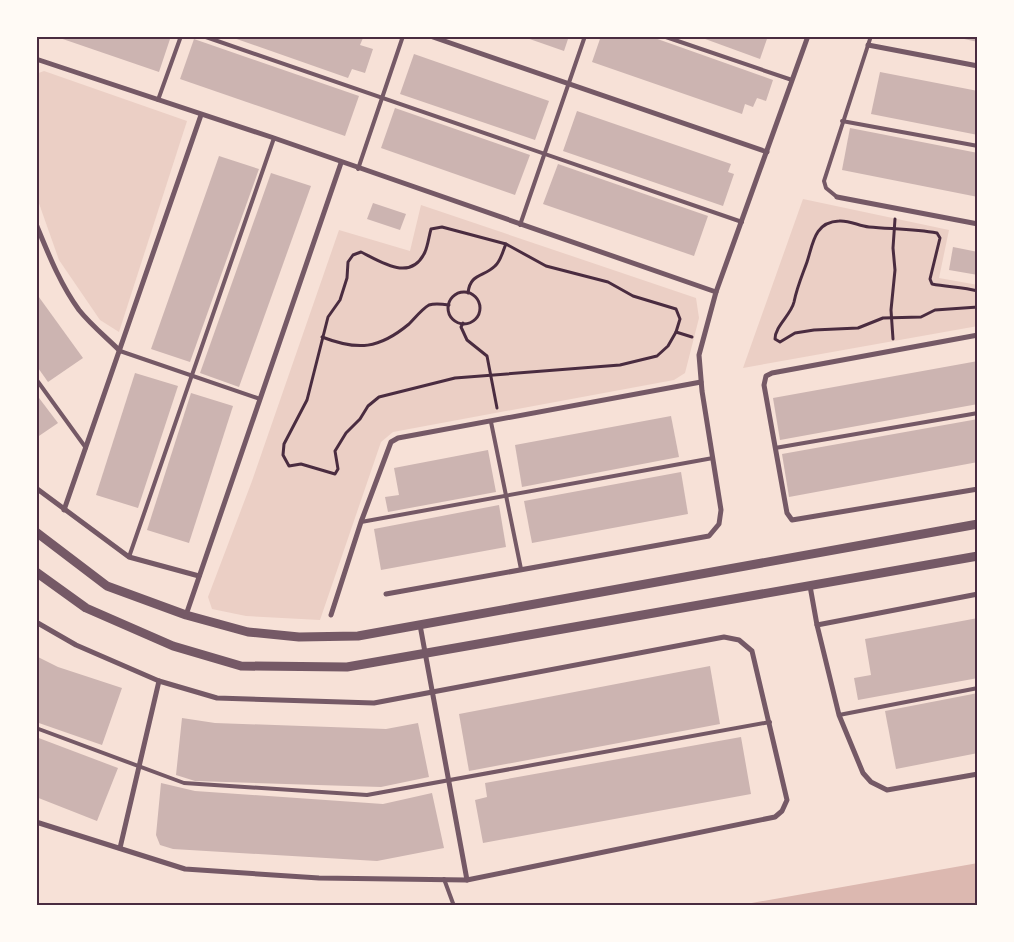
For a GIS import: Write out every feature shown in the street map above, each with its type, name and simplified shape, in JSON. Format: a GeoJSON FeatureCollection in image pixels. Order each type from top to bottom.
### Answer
{"type":"FeatureCollection","features":[{"type":"Feature","properties":{"kind":"street"},"geometry":{"type":"LineString","coordinates":[[430,36],[767,152]]}},
{"type":"Feature","properties":{"kind":"street"},"geometry":{"type":"LineString","coordinates":[[386,594],[709,536],[720,524],[721,510],[701,382],[699,355],[716,292],[743,222],[808,36]]}},
{"type":"Feature","properties":{"kind":"street"},"geometry":{"type":"LineString","coordinates":[[868,45],[978,66]]}},
{"type":"Feature","properties":{"kind":"street"},"geometry":{"type":"LineString","coordinates":[[36,60],[274,138],[358,169],[716,292]]}},
{"type":"Feature","properties":{"kind":"street"},"geometry":{"type":"LineString","coordinates":[[64,510],[201,115]]}},
{"type":"Feature","properties":{"kind":"street"},"geometry":{"type":"LineString","coordinates":[[186,615],[341,163]]}},
{"type":"Feature","properties":{"kind":"street"},"geometry":{"type":"LineString","coordinates":[[837,197],[978,224]]}},
{"type":"Feature","properties":{"kind":"street"},"geometry":{"type":"LineString","coordinates":[[36,224],[51,260],[68,293],[88,320],[120,351]]}},
{"type":"Feature","properties":{"kind":"street"},"geometry":{"type":"LineString","coordinates":[[978,335],[772,372],[766,376],[764,385],[786,513],[792,520],[978,489]]}},
{"type":"Feature","properties":{"kind":"street"},"geometry":{"type":"LineString","coordinates":[[331,615],[361,522],[391,442],[398,438],[701,382]]}},
{"type":"Feature","properties":{"kind":"street"},"geometry":{"type":"LineString","coordinates":[[36,488],[129,556],[199,576]]}},
{"type":"Feature","properties":{"kind":"street"},"geometry":{"type":"LineString","coordinates":[[36,532],[107,586],[186,615],[248,632],[300,636],[358,636],[978,524]]}},
{"type":"Feature","properties":{"kind":"street"},"geometry":{"type":"LineString","coordinates":[[36,572],[86,608],[173,646],[241,666],[288,668],[347,667],[425,655],[978,556]]}},
{"type":"Feature","properties":{"kind":"street"},"geometry":{"type":"LineString","coordinates":[[810,586],[817,625],[839,715],[863,773],[871,782],[887,790],[978,774]]}},
{"type":"Feature","properties":{"kind":"street"},"geometry":{"type":"LineString","coordinates":[[817,625],[978,594]]}},
{"type":"Feature","properties":{"kind":"street"},"geometry":{"type":"LineString","coordinates":[[36,622],[76,645],[159,681],[217,698],[374,703],[724,637],[739,640],[752,651],[770,722],[786,800],[782,811],[775,817],[467,880],[319,878],[186,869],[36,822]]}},
{"type":"Feature","properties":{"kind":"street"},"geometry":{"type":"LineString","coordinates":[[420,626],[467,880]]}},
{"type":"Feature","properties":{"kind":"street"},"geometry":{"type":"LineString","coordinates":[[120,848],[141,767],[159,681]]}},
{"type":"Feature","properties":{"kind":"lane"},"geometry":{"type":"LineString","coordinates":[[158,100],[181,36]]}},
{"type":"Feature","properties":{"kind":"lane"},"geometry":{"type":"LineString","coordinates":[[203,36],[743,222]]}},
{"type":"Feature","properties":{"kind":"lane"},"geometry":{"type":"LineString","coordinates":[[358,169],[403,36]]}},
{"type":"Feature","properties":{"kind":"lane"},"geometry":{"type":"LineString","coordinates":[[520,225],[585,36]]}},
{"type":"Feature","properties":{"kind":"lane"},"geometry":{"type":"LineString","coordinates":[[663,36],[792,80]]}},
{"type":"Feature","properties":{"kind":"lane"},"geometry":{"type":"LineString","coordinates":[[837,197],[826,188],[824,181],[871,36]]}},
{"type":"Feature","properties":{"kind":"lane"},"geometry":{"type":"LineString","coordinates":[[842,121],[978,146]]}},
{"type":"Feature","properties":{"kind":"lane"},"geometry":{"type":"LineString","coordinates":[[129,556],[274,138]]}},
{"type":"Feature","properties":{"kind":"lane"},"geometry":{"type":"LineString","coordinates":[[120,351],[260,399]]}},
{"type":"Feature","properties":{"kind":"lane"},"geometry":{"type":"LineString","coordinates":[[36,379],[86,448]]}},
{"type":"Feature","properties":{"kind":"lane"},"geometry":{"type":"LineString","coordinates":[[775,448],[978,413]]}},
{"type":"Feature","properties":{"kind":"lane"},"geometry":{"type":"LineString","coordinates":[[492,422],[521,569]]}},
{"type":"Feature","properties":{"kind":"lane"},"geometry":{"type":"LineString","coordinates":[[361,522],[713,458]]}},
{"type":"Feature","properties":{"kind":"lane"},"geometry":{"type":"LineString","coordinates":[[839,715],[978,688]]}},
{"type":"Feature","properties":{"kind":"lane"},"geometry":{"type":"LineString","coordinates":[[36,728],[184,783],[367,795],[449,782],[770,722]]}},
{"type":"Feature","properties":{"kind":"lane"},"geometry":{"type":"LineString","coordinates":[[444,879],[454,906]]}},
{"type":"Feature","properties":{"kind":"path"},"geometry":{"type":"LineString","coordinates":[[894,341],[890,319],[896,270],[893,230],[895,218]]}},
{"type":"Feature","properties":{"kind":"path"},"geometry":{"type":"LineString","coordinates":[[978,291],[964,287],[947,287],[932,284],[930,279],[940,238],[937,233],[864,227],[838,221],[825,225],[818,230],[812,240],[793,304],[775,333],[776,339],[780,342],[795,333],[858,328],[868,322],[883,318],[921,317],[936,310],[978,307]]}},
{"type":"Feature","properties":{"kind":"path"},"geometry":{"type":"LineString","coordinates":[[442,226],[506,244],[546,266],[608,282],[632,296],[676,308],[680,319],[676,332],[668,346],[657,356],[620,366],[455,378],[379,397],[368,406],[334,451],[338,470],[335,474],[301,464],[289,466],[283,455],[284,444],[307,400],[328,317],[340,300],[347,278],[348,262],[353,255],[361,252],[398,270],[411,268],[419,262],[426,250],[431,229],[442,226]]}},
{"type":"Feature","properties":{"kind":"path"},"geometry":{"type":"LineString","coordinates":[[468,292],[469,286],[476,275],[495,266],[506,244]]}},
{"type":"Feature","properties":{"kind":"path"},"geometry":{"type":"LineString","coordinates":[[468,292],[479,303],[479,313],[473,321],[463,323],[450,315],[449,305],[458,293],[468,292]]}},
{"type":"Feature","properties":{"kind":"path"},"geometry":{"type":"LineString","coordinates":[[322,337],[361,347],[381,343],[395,336],[428,306],[438,304],[449,305]]}},
{"type":"Feature","properties":{"kind":"path"},"geometry":{"type":"LineString","coordinates":[[463,323],[461,327],[468,340],[487,356],[497,413]]}},
{"type":"Feature","properties":{"kind":"path"},"geometry":{"type":"LineString","coordinates":[[676,332],[694,338]]}},
{"type":"Feature","properties":{"kind":"shaded area"},"geometry":{"type":"Polygon","coordinates":[[[44,71],[187,121],[119,332],[100,320],[59,260],[36,195],[36,74],[44,71]]]}},
{"type":"Feature","properties":{"kind":"shaded area"},"geometry":{"type":"Polygon","coordinates":[[[803,199],[949,230],[939,278],[978,285],[978,326],[743,368],[803,199]]]}},
{"type":"Feature","properties":{"kind":"shaded area"},"geometry":{"type":"Polygon","coordinates":[[[421,205],[696,298],[699,318],[685,373],[674,380],[393,432],[381,442],[320,620],[246,616],[212,609],[208,597],[252,481],[339,230],[410,251],[421,205]]]}},
{"type":"Feature","properties":{"kind":"shaded area"},"geometry":{"type":"Polygon","coordinates":[[[978,863],[978,906],[735,906],[978,863]]]}},
{"type":"Feature","properties":{"kind":"building"},"geometry":{"type":"Polygon","coordinates":[[[54,36],[171,36],[159,72],[54,36]]]}},
{"type":"Feature","properties":{"kind":"building"},"geometry":{"type":"Polygon","coordinates":[[[228,36],[357,36],[363,38],[360,45],[373,49],[365,73],[352,69],[348,78],[228,36]]]}},
{"type":"Feature","properties":{"kind":"building"},"geometry":{"type":"Polygon","coordinates":[[[521,36],[569,36],[564,51],[521,36]]]}},
{"type":"Feature","properties":{"kind":"building"},"geometry":{"type":"Polygon","coordinates":[[[601,36],[649,36],[773,80],[766,101],[757,98],[753,107],[745,104],[742,114],[592,62],[601,36]]]}},
{"type":"Feature","properties":{"kind":"building"},"geometry":{"type":"Polygon","coordinates":[[[697,36],[768,36],[760,59],[697,36]]]}},
{"type":"Feature","properties":{"kind":"building"},"geometry":{"type":"Polygon","coordinates":[[[978,36],[978,42],[955,37],[978,36]]]}},
{"type":"Feature","properties":{"kind":"building"},"geometry":{"type":"Polygon","coordinates":[[[194,39],[359,96],[345,136],[180,79],[194,39]]]}},
{"type":"Feature","properties":{"kind":"building"},"geometry":{"type":"Polygon","coordinates":[[[414,54],[549,101],[535,140],[400,94],[414,54]]]}},
{"type":"Feature","properties":{"kind":"building"},"geometry":{"type":"Polygon","coordinates":[[[880,72],[978,91],[978,135],[871,114],[880,72]]]}},
{"type":"Feature","properties":{"kind":"building"},"geometry":{"type":"Polygon","coordinates":[[[395,108],[530,155],[515,195],[381,148],[395,108]]]}},
{"type":"Feature","properties":{"kind":"building"},"geometry":{"type":"Polygon","coordinates":[[[577,111],[731,164],[728,172],[734,174],[723,206],[563,151],[577,111]]]}},
{"type":"Feature","properties":{"kind":"building"},"geometry":{"type":"Polygon","coordinates":[[[850,128],[978,153],[978,197],[842,170],[850,128]]]}},
{"type":"Feature","properties":{"kind":"building"},"geometry":{"type":"Polygon","coordinates":[[[219,156],[259,169],[190,362],[151,349],[219,156]]]}},
{"type":"Feature","properties":{"kind":"building"},"geometry":{"type":"Polygon","coordinates":[[[558,164],[708,216],[694,256],[543,204],[558,164]]]}},
{"type":"Feature","properties":{"kind":"building"},"geometry":{"type":"Polygon","coordinates":[[[271,173],[311,186],[239,387],[200,373],[271,173]]]}},
{"type":"Feature","properties":{"kind":"building"},"geometry":{"type":"Polygon","coordinates":[[[373,203],[406,214],[400,230],[367,219],[373,203]]]}},
{"type":"Feature","properties":{"kind":"building"},"geometry":{"type":"Polygon","coordinates":[[[953,247],[978,252],[978,275],[949,270],[953,247]]]}},
{"type":"Feature","properties":{"kind":"building"},"geometry":{"type":"Polygon","coordinates":[[[36,293],[83,358],[48,382],[36,365],[36,293]]]}},
{"type":"Feature","properties":{"kind":"building"},"geometry":{"type":"Polygon","coordinates":[[[978,361],[978,404],[780,440],[773,398],[978,361]]]}},
{"type":"Feature","properties":{"kind":"building"},"geometry":{"type":"Polygon","coordinates":[[[135,373],[178,386],[138,508],[96,495],[135,373]]]}},
{"type":"Feature","properties":{"kind":"building"},"geometry":{"type":"Polygon","coordinates":[[[191,393],[233,406],[189,543],[147,530],[191,393]]]}},
{"type":"Feature","properties":{"kind":"building"},"geometry":{"type":"Polygon","coordinates":[[[36,394],[58,423],[36,438],[36,394]]]}},
{"type":"Feature","properties":{"kind":"building"},"geometry":{"type":"Polygon","coordinates":[[[671,416],[679,457],[522,487],[515,445],[671,416]]]}},
{"type":"Feature","properties":{"kind":"building"},"geometry":{"type":"Polygon","coordinates":[[[978,419],[978,462],[789,497],[782,454],[978,419]]]}},
{"type":"Feature","properties":{"kind":"building"},"geometry":{"type":"Polygon","coordinates":[[[488,450],[496,492],[388,512],[385,497],[399,495],[394,468],[488,450]]]}},
{"type":"Feature","properties":{"kind":"building"},"geometry":{"type":"Polygon","coordinates":[[[681,472],[688,514],[532,543],[524,501],[681,472]]]}},
{"type":"Feature","properties":{"kind":"building"},"geometry":{"type":"Polygon","coordinates":[[[499,505],[506,547],[381,570],[374,529],[499,505]]]}},
{"type":"Feature","properties":{"kind":"building"},"geometry":{"type":"Polygon","coordinates":[[[978,618],[978,678],[858,700],[854,678],[871,675],[865,639],[978,618]]]}},
{"type":"Feature","properties":{"kind":"building"},"geometry":{"type":"Polygon","coordinates":[[[36,656],[58,667],[122,688],[102,745],[36,722],[36,656]]]}},
{"type":"Feature","properties":{"kind":"building"},"geometry":{"type":"Polygon","coordinates":[[[710,666],[720,724],[469,771],[459,714],[710,666]]]}},
{"type":"Feature","properties":{"kind":"building"},"geometry":{"type":"Polygon","coordinates":[[[978,693],[978,753],[896,769],[885,711],[978,693]]]}},
{"type":"Feature","properties":{"kind":"building"},"geometry":{"type":"Polygon","coordinates":[[[182,718],[215,723],[386,729],[418,723],[429,777],[381,787],[195,781],[176,775],[182,718]]]}},
{"type":"Feature","properties":{"kind":"building"},"geometry":{"type":"Polygon","coordinates":[[[36,737],[118,768],[97,821],[36,797],[36,737]]]}},
{"type":"Feature","properties":{"kind":"building"},"geometry":{"type":"Polygon","coordinates":[[[741,737],[751,794],[483,843],[475,800],[487,797],[485,783],[741,737]]]}},
{"type":"Feature","properties":{"kind":"building"},"geometry":{"type":"Polygon","coordinates":[[[161,783],[195,791],[383,804],[432,793],[444,848],[377,861],[173,849],[160,845],[156,835],[161,783]]]}}]}
